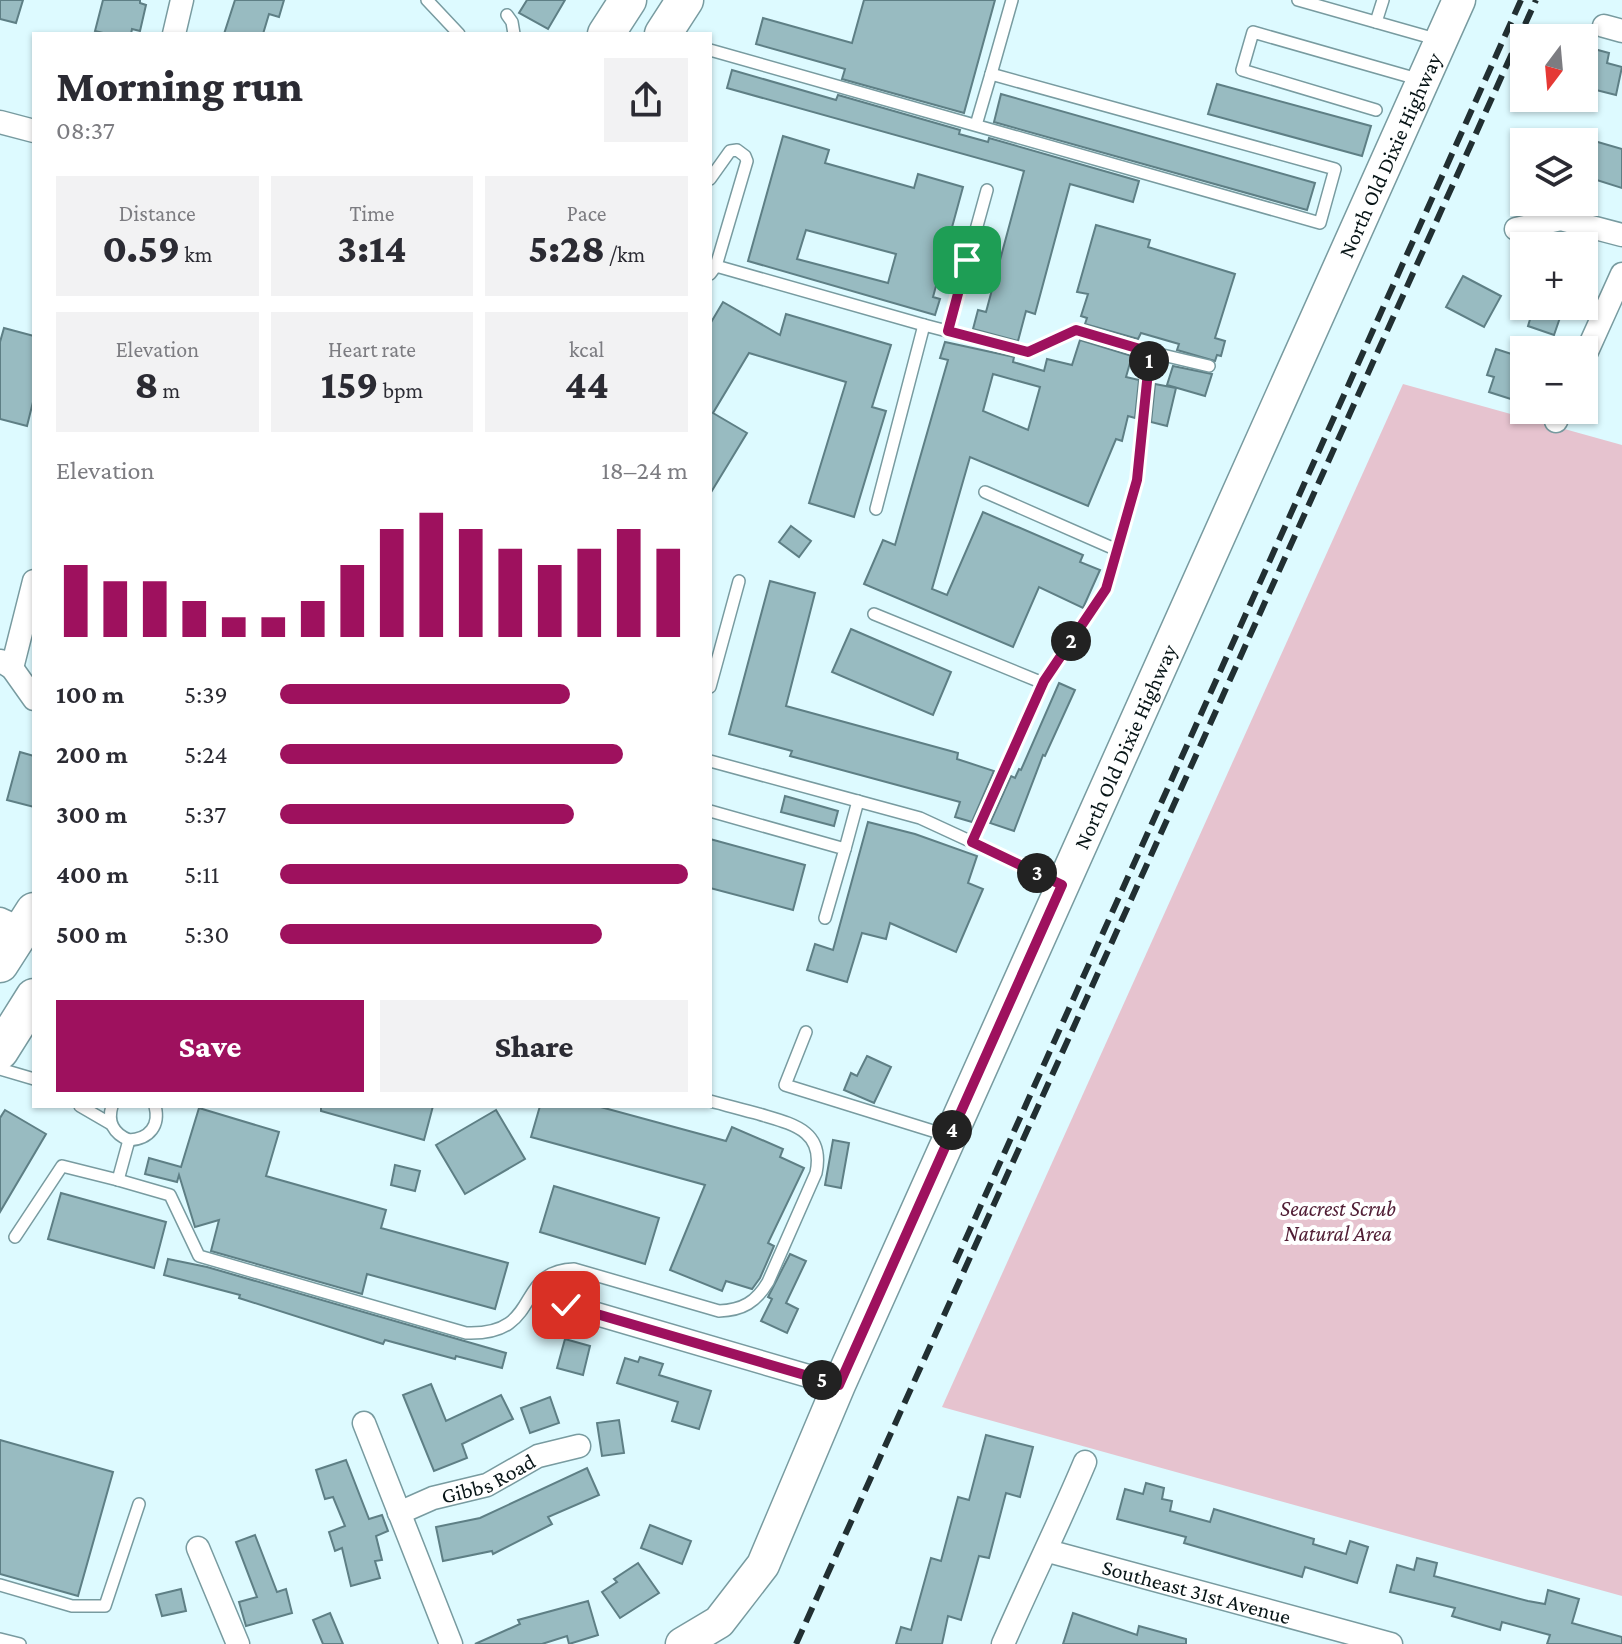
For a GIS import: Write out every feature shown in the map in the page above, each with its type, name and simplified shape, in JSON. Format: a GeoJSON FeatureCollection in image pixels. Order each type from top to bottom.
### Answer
{"type":"FeatureCollection","features":[{"type":"Feature","properties":{"kind":"main road"},"geometry":{"type":"LineString","coordinates":[[657,32],[666,0]]}},
{"type":"Feature","properties":{"kind":"main road"},"geometry":{"type":"LineString","coordinates":[[664,32],[685,0]]}},
{"type":"Feature","properties":{"kind":"main road"},"geometry":{"type":"LineString","coordinates":[[0,964],[19,920]]}},
{"type":"Feature","properties":{"kind":"main road"},"geometry":{"type":"LineString","coordinates":[[0,1051],[28,1012]]}},
{"type":"Feature","properties":{"kind":"street"},"geometry":{"type":"LineString","coordinates":[[174,32],[182,0]]}},
{"type":"Feature","properties":{"kind":"street","name":"North Old Dixie Highway"},"geometry":{"type":"LineString","coordinates":[[682,1644],[719,1622],[763,1565],[839,1385],[1459,0]]}},
{"type":"Feature","properties":{"kind":"street"},"geometry":{"type":"LineString","coordinates":[[0,122],[32,130]]}},
{"type":"Feature","properties":{"kind":"street"},"geometry":{"type":"LineString","coordinates":[[1516,229],[1561,219],[1622,235]]}},
{"type":"Feature","properties":{"kind":"street"},"geometry":{"type":"LineString","coordinates":[[1594,336],[1622,274]]}},
{"type":"Feature","properties":{"kind":"street"},"geometry":{"type":"LineString","coordinates":[[32,590],[15,667],[32,696]]}},
{"type":"Feature","properties":{"kind":"street"},"geometry":{"type":"LineString","coordinates":[[566,1305],[839,1385]]}},
{"type":"Feature","properties":{"kind":"street"},"geometry":{"type":"LineString","coordinates":[[364,1423],[451,1644]]}},
{"type":"Feature","properties":{"kind":"street","name":"Gibbs Road"},"geometry":{"type":"LineString","coordinates":[[399,1513],[433,1498],[487,1485],[538,1456],[579,1446]]}},
{"type":"Feature","properties":{"kind":"street"},"geometry":{"type":"LineString","coordinates":[[1003,1644],[1035,1570],[1048,1551],[1085,1462]]}},
{"type":"Feature","properties":{"kind":"street"},"geometry":{"type":"LineString","coordinates":[[198,1548],[238,1644]]}},
{"type":"Feature","properties":{"kind":"street","name":"Southeast 31st Avenue"},"geometry":{"type":"LineString","coordinates":[[1048,1551],[1391,1644]]}},
{"type":"Feature","properties":{"kind":"lane"},"geometry":{"type":"LineString","coordinates":[[427,0],[457,32]]}},
{"type":"Feature","properties":{"kind":"lane"},"geometry":{"type":"LineString","coordinates":[[976,125],[1012,0]]}},
{"type":"Feature","properties":{"kind":"lane"},"geometry":{"type":"LineString","coordinates":[[1298,0],[1439,41]]}},
{"type":"Feature","properties":{"kind":"lane"},"geometry":{"type":"LineString","coordinates":[[1376,22],[1383,0]]}},
{"type":"Feature","properties":{"kind":"lane"},"geometry":{"type":"LineString","coordinates":[[507,15],[514,32]]}},
{"type":"Feature","properties":{"kind":"lane"},"geometry":{"type":"LineString","coordinates":[[1376,110],[1242,70],[1253,32],[1422,80]]}},
{"type":"Feature","properties":{"kind":"lane"},"geometry":{"type":"LineString","coordinates":[[712,51],[1320,223],[1335,169],[991,74]]}},
{"type":"Feature","properties":{"kind":"lane"},"geometry":{"type":"LineString","coordinates":[[712,176],[730,151],[737,150],[745,156],[747,161],[713,270],[1028,352],[1076,330],[1209,366]]}},
{"type":"Feature","properties":{"kind":"lane"},"geometry":{"type":"LineString","coordinates":[[948,331],[987,190]]}},
{"type":"Feature","properties":{"kind":"lane"},"geometry":{"type":"LineString","coordinates":[[876,509],[924,325]]}},
{"type":"Feature","properties":{"kind":"lane"},"geometry":{"type":"LineString","coordinates":[[972,842],[1043,683],[1106,589],[1137,480],[1150,352]]}},
{"type":"Feature","properties":{"kind":"lane"},"geometry":{"type":"LineString","coordinates":[[985,492],[1117,550]]}},
{"type":"Feature","properties":{"kind":"lane"},"geometry":{"type":"LineString","coordinates":[[712,680],[739,581]]}},
{"type":"Feature","properties":{"kind":"lane"},"geometry":{"type":"LineString","coordinates":[[874,614],[1043,683]]}},
{"type":"Feature","properties":{"kind":"lane"},"geometry":{"type":"LineString","coordinates":[[712,762],[920,818],[1062,885]]}},
{"type":"Feature","properties":{"kind":"lane"},"geometry":{"type":"LineString","coordinates":[[825,918],[858,801]]}},
{"type":"Feature","properties":{"kind":"lane"},"geometry":{"type":"LineString","coordinates":[[712,812],[845,849]]}},
{"type":"Feature","properties":{"kind":"lane"},"geometry":{"type":"LineString","coordinates":[[806,1032],[785,1085],[950,1136]]}},
{"type":"Feature","properties":{"kind":"lane"},"geometry":{"type":"LineString","coordinates":[[0,1069],[32,1078]]}},
{"type":"Feature","properties":{"kind":"lane"},"geometry":{"type":"LineString","coordinates":[[15,1237],[62,1166],[170,1195],[199,1256],[466,1333],[499,1330],[514,1321],[539,1282],[561,1269],[574,1269],[719,1311],[734,1311],[749,1305],[761,1295],[816,1173],[818,1162],[812,1139],[794,1124],[712,1102]]}},
{"type":"Feature","properties":{"kind":"lane"},"geometry":{"type":"LineString","coordinates":[[83,1108],[111,1124]]}},
{"type":"Feature","properties":{"kind":"lane"},"geometry":{"type":"LineString","coordinates":[[111,1108],[111,1124],[115,1131],[129,1140],[146,1136],[152,1131],[157,1116],[155,1108]]}},
{"type":"Feature","properties":{"kind":"lane"},"geometry":{"type":"LineString","coordinates":[[118,1180],[129,1140]]}},
{"type":"Feature","properties":{"kind":"lane"},"geometry":{"type":"LineString","coordinates":[[0,1585],[72,1606],[105,1606],[139,1504]]}},
{"type":"Feature","properties":{"kind":"lane"},"geometry":{"type":"LineString","coordinates":[[0,1639],[20,1644]]}},
{"type":"Feature","properties":{"kind":"green space","name":"Seacrest Scrub Natural Area"},"geometry":{"type":"Polygon","coordinates":[[[1403,384],[1510,414],[1510,424],[1547,424],[1622,445],[1622,1596],[942,1407],[1403,384]]]}},
{"type":"Feature","properties":{"kind":"building"},"geometry":{"type":"Polygon","coordinates":[[[0,0],[23,0],[16,23],[0,19],[0,0]]]}},
{"type":"Feature","properties":{"kind":"building"},"geometry":{"type":"Polygon","coordinates":[[[103,0],[140,0],[146,5],[140,31],[95,31],[103,0]]]}},
{"type":"Feature","properties":{"kind":"building"},"geometry":{"type":"Polygon","coordinates":[[[235,0],[284,0],[279,17],[269,14],[264,32],[225,32],[235,0]]]}},
{"type":"Feature","properties":{"kind":"building"},"geometry":{"type":"Polygon","coordinates":[[[527,0],[565,0],[548,29],[519,13],[527,0]]]}},
{"type":"Feature","properties":{"kind":"building"},"geometry":{"type":"Polygon","coordinates":[[[864,0],[995,0],[964,113],[842,79],[845,69],[756,44],[763,18],[852,43],[864,0]]]}},
{"type":"Feature","properties":{"kind":"building"},"geometry":{"type":"Polygon","coordinates":[[[1598,50],[1609,53],[1607,63],[1622,67],[1616,95],[1598,90],[1598,50]]]}},
{"type":"Feature","properties":{"kind":"building"},"geometry":{"type":"Polygon","coordinates":[[[732,70],[836,100],[838,95],[960,130],[959,134],[988,142],[989,138],[1139,181],[1133,202],[1070,184],[1035,314],[1026,311],[1018,341],[973,329],[978,310],[986,312],[1024,171],[727,88],[732,70]]]}},
{"type":"Feature","properties":{"kind":"building"},"geometry":{"type":"Polygon","coordinates":[[[1217,84],[1371,126],[1362,156],[1208,114],[1217,84]]]}},
{"type":"Feature","properties":{"kind":"building"},"geometry":{"type":"Polygon","coordinates":[[[1001,94],[1315,183],[1307,210],[994,122],[1001,94]]]}},
{"type":"Feature","properties":{"kind":"building"},"geometry":{"type":"Polygon","coordinates":[[[783,136],[829,150],[825,163],[914,188],[918,174],[963,187],[933,297],[940,299],[935,315],[748,261],[783,136]],[[806,230],[797,259],[888,283],[896,254],[806,230]]]}},
{"type":"Feature","properties":{"kind":"building"},"geometry":{"type":"Polygon","coordinates":[[[1598,142],[1622,149],[1622,188],[1598,180],[1598,142]]]}},
{"type":"Feature","properties":{"kind":"building"},"geometry":{"type":"Polygon","coordinates":[[[1096,225],[1150,240],[1148,247],[1235,274],[1215,338],[1225,341],[1221,356],[1217,355],[1215,361],[1177,350],[1179,344],[1141,333],[1138,339],[1085,324],[1087,318],[1081,316],[1088,294],[1077,292],[1096,225]]]}},
{"type":"Feature","properties":{"kind":"building"},"geometry":{"type":"Polygon","coordinates":[[[1463,276],[1501,296],[1484,327],[1446,307],[1463,276]]]}},
{"type":"Feature","properties":{"kind":"building"},"geometry":{"type":"Polygon","coordinates":[[[723,302],[780,335],[786,314],[891,345],[872,407],[886,411],[854,517],[809,503],[846,382],[749,353],[713,413],[747,433],[712,491],[712,321],[723,302]]]}},
{"type":"Feature","properties":{"kind":"building"},"geometry":{"type":"Polygon","coordinates":[[[1530,320],[1559,320],[1554,335],[1528,326],[1530,320]]]}},
{"type":"Feature","properties":{"kind":"building"},"geometry":{"type":"Polygon","coordinates":[[[4,328],[32,335],[32,406],[27,426],[0,419],[0,342],[4,328]]]}},
{"type":"Feature","properties":{"kind":"building"},"geometry":{"type":"Polygon","coordinates":[[[1080,340],[1132,356],[1126,377],[1139,380],[1135,418],[1128,416],[1122,441],[1116,439],[1088,506],[970,457],[932,589],[947,595],[983,512],[1083,555],[1080,562],[1100,570],[1083,608],[1039,587],[1013,647],[864,584],[883,540],[895,545],[948,360],[940,358],[945,342],[1014,357],[1013,362],[1044,371],[1047,359],[1072,365],[1080,340]],[[993,374],[983,411],[1028,430],[1040,387],[993,374]]]}},
{"type":"Feature","properties":{"kind":"building"},"geometry":{"type":"Polygon","coordinates":[[[1496,349],[1510,354],[1510,399],[1489,392],[1494,377],[1487,375],[1496,349]]]}},
{"type":"Feature","properties":{"kind":"building"},"geometry":{"type":"Polygon","coordinates":[[[1173,366],[1212,374],[1205,396],[1167,385],[1173,366]]]}},
{"type":"Feature","properties":{"kind":"building"},"geometry":{"type":"Polygon","coordinates":[[[1155,384],[1176,388],[1167,426],[1151,422],[1155,384]]]}},
{"type":"Feature","properties":{"kind":"building"},"geometry":{"type":"Polygon","coordinates":[[[791,526],[811,541],[799,557],[779,542],[791,526]]]}},
{"type":"Feature","properties":{"kind":"building"},"geometry":{"type":"Polygon","coordinates":[[[770,581],[815,593],[786,706],[958,753],[957,759],[994,771],[972,822],[955,817],[960,802],[790,756],[792,751],[729,734],[770,581]]]}},
{"type":"Feature","properties":{"kind":"building"},"geometry":{"type":"Polygon","coordinates":[[[851,629],[951,672],[933,715],[832,672],[851,629]]]}},
{"type":"Feature","properties":{"kind":"building"},"geometry":{"type":"Polygon","coordinates":[[[1059,683],[1075,690],[1043,755],[1014,831],[990,823],[1011,776],[1015,778],[1021,770],[1059,683]]]}},
{"type":"Feature","properties":{"kind":"building"},"geometry":{"type":"Polygon","coordinates":[[[20,752],[32,755],[32,806],[7,800],[20,752]]]}},
{"type":"Feature","properties":{"kind":"building"},"geometry":{"type":"Polygon","coordinates":[[[785,796],[838,811],[834,826],[781,812],[785,796]]]}},
{"type":"Feature","properties":{"kind":"building"},"geometry":{"type":"Polygon","coordinates":[[[868,822],[915,834],[977,856],[968,883],[983,889],[956,952],[890,923],[886,939],[862,933],[847,982],[807,970],[815,944],[833,950],[868,822]]]}},
{"type":"Feature","properties":{"kind":"building"},"geometry":{"type":"Polygon","coordinates":[[[712,840],[805,865],[793,910],[712,889],[712,840]]]}},
{"type":"Feature","properties":{"kind":"building"},"geometry":{"type":"Polygon","coordinates":[[[867,1056],[891,1067],[874,1103],[844,1090],[851,1073],[857,1076],[867,1056]]]}},
{"type":"Feature","properties":{"kind":"building"},"geometry":{"type":"Polygon","coordinates":[[[199,1108],[279,1132],[266,1176],[386,1210],[381,1228],[508,1263],[495,1309],[367,1274],[362,1294],[211,1251],[219,1220],[195,1227],[179,1175],[177,1182],[145,1174],[149,1158],[181,1167],[199,1108]]]}},
{"type":"Feature","properties":{"kind":"building"},"geometry":{"type":"Polygon","coordinates":[[[321,1108],[432,1108],[424,1140],[321,1111],[321,1108]]]}},
{"type":"Feature","properties":{"kind":"building"},"geometry":{"type":"Polygon","coordinates":[[[539,1108],[604,1108],[726,1141],[732,1127],[783,1149],[780,1157],[804,1168],[768,1243],[774,1246],[760,1278],[752,1289],[726,1281],[722,1291],[670,1270],[705,1185],[531,1137],[539,1108]]]}},
{"type":"Feature","properties":{"kind":"building"},"geometry":{"type":"Polygon","coordinates":[[[5,1110],[46,1134],[0,1212],[0,1118],[5,1110]]]}},
{"type":"Feature","properties":{"kind":"building"},"geometry":{"type":"Polygon","coordinates":[[[496,1110],[525,1159],[465,1194],[436,1145],[496,1110]]]}},
{"type":"Feature","properties":{"kind":"building"},"geometry":{"type":"Polygon","coordinates":[[[833,1140],[849,1143],[841,1188],[825,1185],[833,1140]]]}},
{"type":"Feature","properties":{"kind":"building"},"geometry":{"type":"Polygon","coordinates":[[[395,1165],[420,1171],[415,1191],[391,1185],[395,1165]]]}},
{"type":"Feature","properties":{"kind":"building"},"geometry":{"type":"Polygon","coordinates":[[[554,1186],[659,1218],[645,1264],[540,1232],[554,1186]]]}},
{"type":"Feature","properties":{"kind":"building"},"geometry":{"type":"Polygon","coordinates":[[[61,1193],[166,1222],[154,1268],[48,1239],[61,1193]]]}},
{"type":"Feature","properties":{"kind":"building"},"geometry":{"type":"Polygon","coordinates":[[[790,1254],[806,1261],[786,1303],[798,1309],[787,1333],[761,1321],[772,1299],[768,1297],[790,1254]]]}},
{"type":"Feature","properties":{"kind":"building"},"geometry":{"type":"Polygon","coordinates":[[[168,1259],[207,1267],[506,1353],[502,1368],[385,1340],[383,1344],[239,1298],[240,1295],[164,1275],[168,1259]]]}},
{"type":"Feature","properties":{"kind":"building"},"geometry":{"type":"Polygon","coordinates":[[[565,1339],[590,1346],[583,1375],[557,1368],[565,1339]]]}},
{"type":"Feature","properties":{"kind":"building"},"geometry":{"type":"Polygon","coordinates":[[[640,1357],[663,1364],[659,1375],[711,1391],[699,1429],[672,1421],[678,1402],[617,1383],[625,1358],[638,1362],[640,1357]]]}},
{"type":"Feature","properties":{"kind":"building"},"geometry":{"type":"Polygon","coordinates":[[[431,1384],[446,1421],[501,1395],[513,1419],[462,1444],[467,1458],[434,1471],[403,1395],[431,1384]]]}},
{"type":"Feature","properties":{"kind":"building"},"geometry":{"type":"Polygon","coordinates":[[[550,1397],[559,1423],[530,1433],[521,1408],[550,1397]]]}},
{"type":"Feature","properties":{"kind":"building"},"geometry":{"type":"Polygon","coordinates":[[[619,1420],[624,1453],[602,1456],[597,1423],[619,1420]]]}},
{"type":"Feature","properties":{"kind":"building"},"geometry":{"type":"Polygon","coordinates":[[[986,1435],[1033,1447],[1020,1497],[1006,1493],[989,1558],[979,1556],[961,1620],[948,1616],[942,1644],[896,1644],[901,1627],[911,1630],[931,1558],[941,1561],[958,1497],[969,1500],[986,1435]]]}},
{"type":"Feature","properties":{"kind":"building"},"geometry":{"type":"Polygon","coordinates":[[[0,1440],[113,1472],[78,1596],[0,1574],[0,1440]]]}},
{"type":"Feature","properties":{"kind":"building"},"geometry":{"type":"Polygon","coordinates":[[[346,1460],[369,1519],[382,1515],[388,1531],[376,1536],[382,1560],[375,1561],[380,1578],[351,1586],[342,1548],[335,1551],[329,1532],[345,1526],[333,1497],[325,1499],[316,1470],[346,1460]]]}},
{"type":"Feature","properties":{"kind":"building"},"geometry":{"type":"Polygon","coordinates":[[[587,1468],[599,1495],[548,1517],[552,1524],[493,1554],[492,1551],[443,1561],[436,1527],[480,1518],[587,1468]]]}},
{"type":"Feature","properties":{"kind":"building"},"geometry":{"type":"Polygon","coordinates":[[[1146,1483],[1164,1488],[1162,1499],[1172,1501],[1170,1511],[1210,1522],[1214,1509],[1314,1539],[1313,1544],[1346,1554],[1350,1541],[1368,1547],[1357,1583],[1305,1567],[1302,1577],[1184,1543],[1186,1537],[1117,1519],[1125,1489],[1143,1494],[1146,1483]]]}},
{"type":"Feature","properties":{"kind":"building"},"geometry":{"type":"Polygon","coordinates":[[[650,1525],[691,1541],[682,1564],[641,1548],[650,1525]]]}},
{"type":"Feature","properties":{"kind":"building"},"geometry":{"type":"Polygon","coordinates":[[[255,1535],[277,1592],[286,1589],[292,1613],[246,1626],[239,1602],[257,1597],[236,1542],[255,1535]]]}},
{"type":"Feature","properties":{"kind":"building"},"geometry":{"type":"Polygon","coordinates":[[[1417,1558],[1437,1563],[1434,1576],[1528,1601],[1545,1604],[1548,1590],[1579,1599],[1572,1623],[1622,1637],[1622,1644],[1547,1644],[1550,1635],[1502,1622],[1500,1630],[1452,1616],[1455,1608],[1390,1592],[1397,1565],[1414,1570],[1417,1558]]]}},
{"type":"Feature","properties":{"kind":"building"},"geometry":{"type":"Polygon","coordinates":[[[638,1563],[659,1593],[620,1618],[602,1592],[617,1582],[614,1579],[638,1563]]]}},
{"type":"Feature","properties":{"kind":"building"},"geometry":{"type":"Polygon","coordinates":[[[181,1589],[186,1611],[162,1616],[156,1595],[181,1589]]]}},
{"type":"Feature","properties":{"kind":"building"},"geometry":{"type":"Polygon","coordinates":[[[588,1601],[598,1635],[569,1644],[567,1636],[542,1644],[475,1644],[520,1624],[518,1620],[588,1601]]]}},
{"type":"Feature","properties":{"kind":"building"},"geometry":{"type":"Polygon","coordinates":[[[330,1613],[343,1644],[323,1644],[313,1620],[330,1613]]]}},
{"type":"Feature","properties":{"kind":"building"},"geometry":{"type":"Polygon","coordinates":[[[1073,1613],[1137,1635],[1139,1626],[1186,1639],[1186,1644],[1063,1644],[1073,1613]]]}},
{"type":"Feature","properties":{"kind":"railway"},"geometry":{"type":"LineString","coordinates":[[955,1263],[1521,0]]}},
{"type":"Feature","properties":{"kind":"railway"},"geometry":{"type":"LineString","coordinates":[[796,1644],[1536,0]]}},
{"type":"Feature","properties":{"kind":"route"},"geometry":{"type":"LineString","coordinates":[[566,1305],[839,1385],[1062,885],[972,842],[1044,681],[1106,589],[1137,480],[1150,352],[1076,330],[1028,352],[948,331],[967,260]]}}]}
